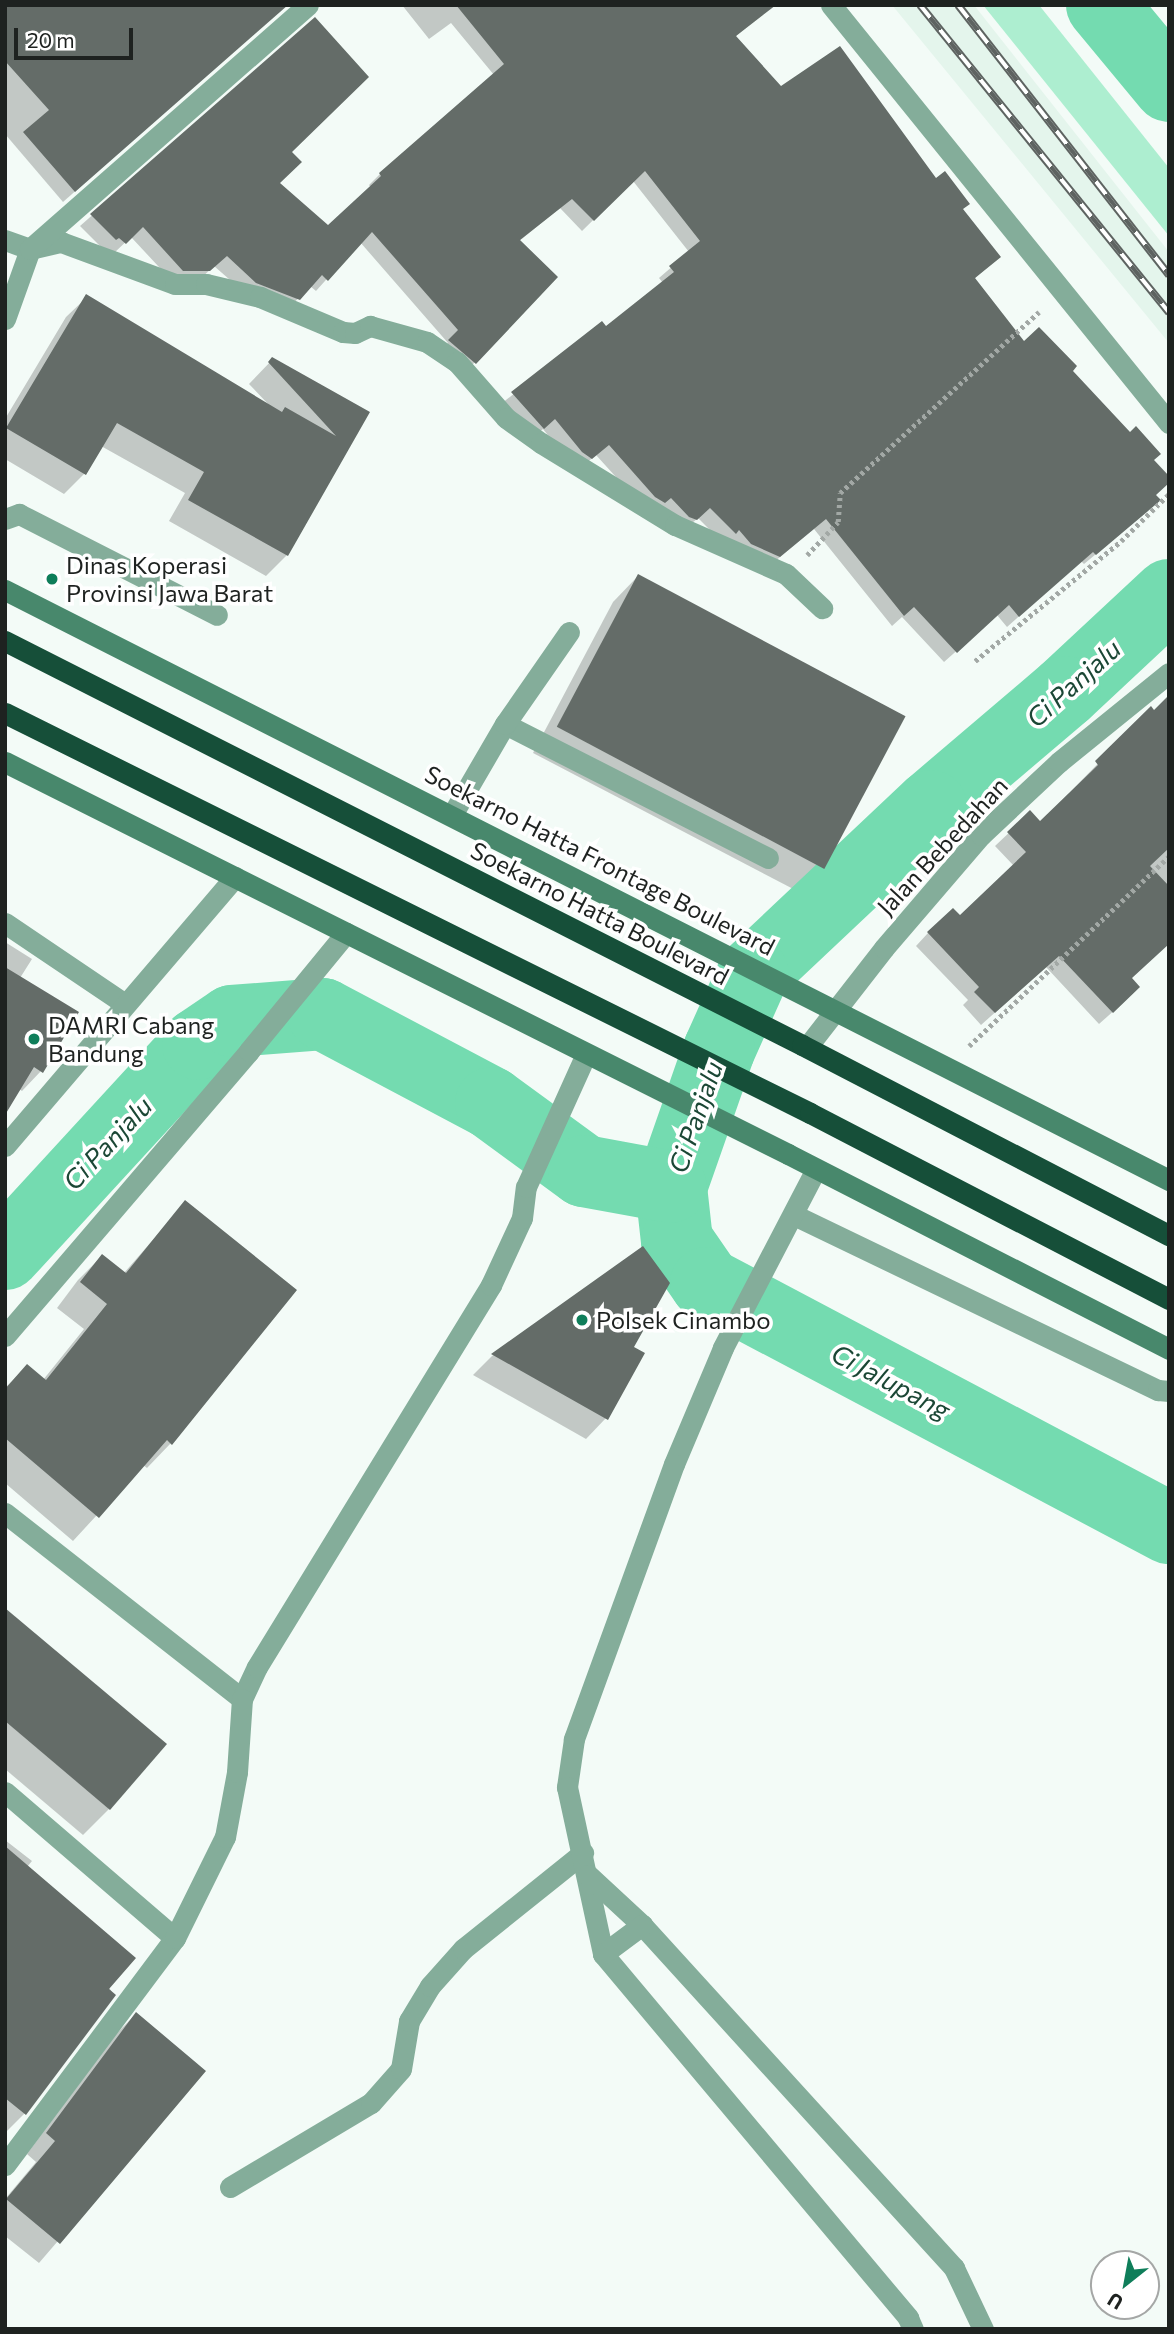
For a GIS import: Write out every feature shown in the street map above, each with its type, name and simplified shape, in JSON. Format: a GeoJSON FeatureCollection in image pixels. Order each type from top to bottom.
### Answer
{"type":"FeatureCollection","features":[{"type":"Feature","properties":{"kind":"highway","name":"Soekarno Hatta Boulevard"},"geometry":{"type":"LineString","coordinates":[[5,641],[1169,1234]]}},
{"type":"Feature","properties":{"kind":"highway"},"geometry":{"type":"LineString","coordinates":[[5,713],[810,1113],[1169,1299]]}},
{"type":"Feature","properties":{"kind":"main road","name":"Soekarno Hatta Frontage Boulevard"},"geometry":{"type":"LineString","coordinates":[[5,590],[1169,1180]]}},
{"type":"Feature","properties":{"kind":"main road"},"geometry":{"type":"LineString","coordinates":[[5,762],[788,1154],[1169,1349]]}},
{"type":"Feature","properties":{"kind":"street"},"geometry":{"type":"LineString","coordinates":[[5,319],[30,249],[308,5]]}},
{"type":"Feature","properties":{"kind":"street"},"geometry":{"type":"LineString","coordinates":[[831,5],[1169,423]]}},
{"type":"Feature","properties":{"kind":"street"},"geometry":{"type":"LineString","coordinates":[[5,240],[30,249],[61,242],[175,284],[206,284],[260,297],[342,332],[355,333],[370,326],[427,342],[457,362],[506,418],[541,443],[675,525],[786,574],[822,608]]}},
{"type":"Feature","properties":{"kind":"street"},"geometry":{"type":"LineString","coordinates":[[5,519],[19,514],[217,615]]}},
{"type":"Feature","properties":{"kind":"street"},"geometry":{"type":"LineString","coordinates":[[452,815],[505,724],[569,632]]}},
{"type":"Feature","properties":{"kind":"street","name":"Jalan Bebedahan"},"geometry":{"type":"LineString","coordinates":[[804,1046],[828,1006],[884,948],[981,835],[1059,762],[1169,673]]}},
{"type":"Feature","properties":{"kind":"street"},"geometry":{"type":"LineString","coordinates":[[505,724],[768,858]]}},
{"type":"Feature","properties":{"kind":"street"},"geometry":{"type":"LineString","coordinates":[[5,1146],[235,877]]}},
{"type":"Feature","properties":{"kind":"street"},"geometry":{"type":"LineString","coordinates":[[5,923],[125,1004]]}},
{"type":"Feature","properties":{"kind":"street"},"geometry":{"type":"LineString","coordinates":[[5,1336],[269,1028],[346,933]]}},
{"type":"Feature","properties":{"kind":"street"},"geometry":{"type":"LineString","coordinates":[[9,2152],[175,1938],[225,1837],[237,1772],[242,1699],[257,1667],[491,1285],[522,1218],[526,1187],[586,1054]]}},
{"type":"Feature","properties":{"kind":"street"},"geometry":{"type":"LineString","coordinates":[[816,1169],[723,1348],[674,1464],[574,1738],[568,1787],[603,1954],[908,2318],[913,2329]]}},
{"type":"Feature","properties":{"kind":"street"},"geometry":{"type":"LineString","coordinates":[[794,1215],[1158,1390],[1169,1391]]}},
{"type":"Feature","properties":{"kind":"street"},"geometry":{"type":"LineString","coordinates":[[5,1513],[242,1699]]}},
{"type":"Feature","properties":{"kind":"street"},"geometry":{"type":"LineString","coordinates":[[5,1792],[175,1938]]}},
{"type":"Feature","properties":{"kind":"street"},"geometry":{"type":"LineString","coordinates":[[230,2187],[371,2103],[401,2069],[409,2021],[429,1986],[463,1949],[583,1853]]}},
{"type":"Feature","properties":{"kind":"street"},"geometry":{"type":"LineString","coordinates":[[588,1875],[642,1925],[954,2268],[983,2329]]}},
{"type":"Feature","properties":{"kind":"street"},"geometry":{"type":"LineString","coordinates":[[603,1954],[642,1925]]}},
{"type":"Feature","properties":{"kind":"path"},"geometry":{"type":"LineString","coordinates":[[786,574],[829,536],[838,522],[840,493],[1062,291]]}},
{"type":"Feature","properties":{"kind":"path"},"geometry":{"type":"LineString","coordinates":[[975,661],[1121,541],[1169,494]]}},
{"type":"Feature","properties":{"kind":"path"},"geometry":{"type":"LineString","coordinates":[[947,1066],[1169,856]]}},
{"type":"Feature","properties":{"kind":"shaded area"},"geometry":{"type":"Polygon","coordinates":[[[892,5],[974,5],[1169,252],[1169,343],[892,5]]]}},
{"type":"Feature","properties":{"kind":"green space"},"geometry":{"type":"Polygon","coordinates":[[[983,5],[1039,5],[1169,168],[1169,236],[983,5]]]}},
{"type":"Feature","properties":{"kind":"building"},"geometry":{"type":"Polygon","coordinates":[[[5,5],[288,5],[75,192],[23,132],[49,110],[5,61],[5,5]]]}},
{"type":"Feature","properties":{"kind":"building"},"geometry":{"type":"Polygon","coordinates":[[[456,5],[776,5],[736,36],[781,86],[840,46],[936,178],[945,171],[970,204],[963,209],[1001,257],[975,278],[1024,341],[1039,327],[1077,366],[1073,371],[1130,432],[1136,426],[1161,454],[1154,460],[1169,476],[1169,483],[1156,495],[1161,500],[1096,555],[1093,552],[1019,617],[1009,605],[957,653],[914,607],[904,616],[826,519],[780,557],[751,544],[739,530],[736,534],[710,508],[697,520],[689,517],[671,498],[665,503],[655,497],[609,445],[592,459],[582,452],[555,419],[544,429],[511,392],[602,321],[606,326],[674,272],[669,266],[700,241],[645,171],[594,221],[572,199],[520,240],[558,277],[476,364],[448,340],[458,330],[372,232],[328,281],[322,275],[300,300],[256,283],[227,256],[210,271],[183,271],[143,227],[126,244],[119,238],[116,240],[90,214],[315,17],[369,77],[292,152],[302,162],[280,183],[328,225],[381,176],[379,173],[504,64],[456,5]]]}},
{"type":"Feature","properties":{"kind":"building"},"geometry":{"type":"Polygon","coordinates":[[[86,294],[282,412],[285,407],[336,436],[268,362],[272,357],[370,412],[288,556],[188,500],[204,472],[117,423],[86,475],[6,428],[86,294]]]}},
{"type":"Feature","properties":{"kind":"building"},"geometry":{"type":"Polygon","coordinates":[[[638,574],[906,716],[824,869],[557,727],[638,574]]]}},
{"type":"Feature","properties":{"kind":"building"},"geometry":{"type":"Polygon","coordinates":[[[1169,695],[1169,848],[1150,866],[1169,886],[1169,944],[1132,978],[1140,987],[1113,1013],[1059,956],[995,1013],[974,992],[979,987],[927,932],[953,908],[960,915],[1026,852],[1007,832],[1030,810],[1040,821],[1098,765],[1095,761],[1151,706],[1154,710],[1169,695]]]}},
{"type":"Feature","properties":{"kind":"building","name":"DAMRI Cabang Bandung"},"geometry":{"type":"Polygon","coordinates":[[[5,967],[79,1012],[43,1073],[34,1067],[5,1115],[5,967]]]}},
{"type":"Feature","properties":{"kind":"building"},"geometry":{"type":"Polygon","coordinates":[[[185,1200],[297,1290],[172,1445],[167,1440],[99,1518],[5,1438],[5,1389],[27,1364],[46,1380],[107,1304],[80,1282],[102,1254],[126,1273],[185,1200]]]}},
{"type":"Feature","properties":{"kind":"building","name":"Polsek Cinambo"},"geometry":{"type":"Polygon","coordinates":[[[643,1246],[670,1283],[634,1347],[645,1353],[608,1420],[491,1354],[643,1246]]]}},
{"type":"Feature","properties":{"kind":"building"},"geometry":{"type":"Polygon","coordinates":[[[5,1608],[167,1744],[110,1810],[5,1721],[5,1608]]]}},
{"type":"Feature","properties":{"kind":"building"},"geometry":{"type":"Polygon","coordinates":[[[5,1846],[136,1958],[109,1989],[116,1995],[26,2115],[5,2098],[5,1846]]]}},
{"type":"Feature","properties":{"kind":"building"},"geometry":{"type":"Polygon","coordinates":[[[136,2012],[206,2071],[60,2244],[6,2199],[55,2141],[46,2133],[136,2012]]]}},
{"type":"Feature","properties":{"kind":"waterway","name":"Ci Panjalu"},"geometry":{"type":"LineString","coordinates":[[1102,5],[1169,86]]}},
{"type":"Feature","properties":{"kind":"waterway","name":"Ci Panjalu"},"geometry":{"type":"LineString","coordinates":[[1169,595],[1065,692],[931,806],[753,974],[719,1050],[671,1187],[677,1241],[706,1283],[1169,1528]]}},
{"type":"Feature","properties":{"kind":"waterway","name":"Ci Panjalu"},"geometry":{"type":"LineString","coordinates":[[5,1254],[198,1044],[232,1021],[323,1014],[491,1103],[584,1171],[671,1187]]}},
{"type":"Feature","properties":{"kind":"railway"},"geometry":{"type":"LineString","coordinates":[[920,5],[1169,313]]}},
{"type":"Feature","properties":{"kind":"railway"},"geometry":{"type":"LineString","coordinates":[[958,5],[1169,275]]}},
{"type":"Feature","properties":{"kind":"place","name":"Dinas Koperasi Provinsi Jawa Barat"},"geometry":{"type":"Point","coordinates":[52,579]}},
{"type":"Feature","properties":{"kind":"place","name":"DAMRI Cabang Bandung"},"geometry":{"type":"Point","coordinates":[34,1039]}},
{"type":"Feature","properties":{"kind":"place","name":"Polsek Cinambo"},"geometry":{"type":"Point","coordinates":[582,1320]}},
{"type":"Feature","properties":{"kind":"water label","name":"Ci Jalupang"},"geometry":{"type":"Point","coordinates":[891,1381]}}]}
